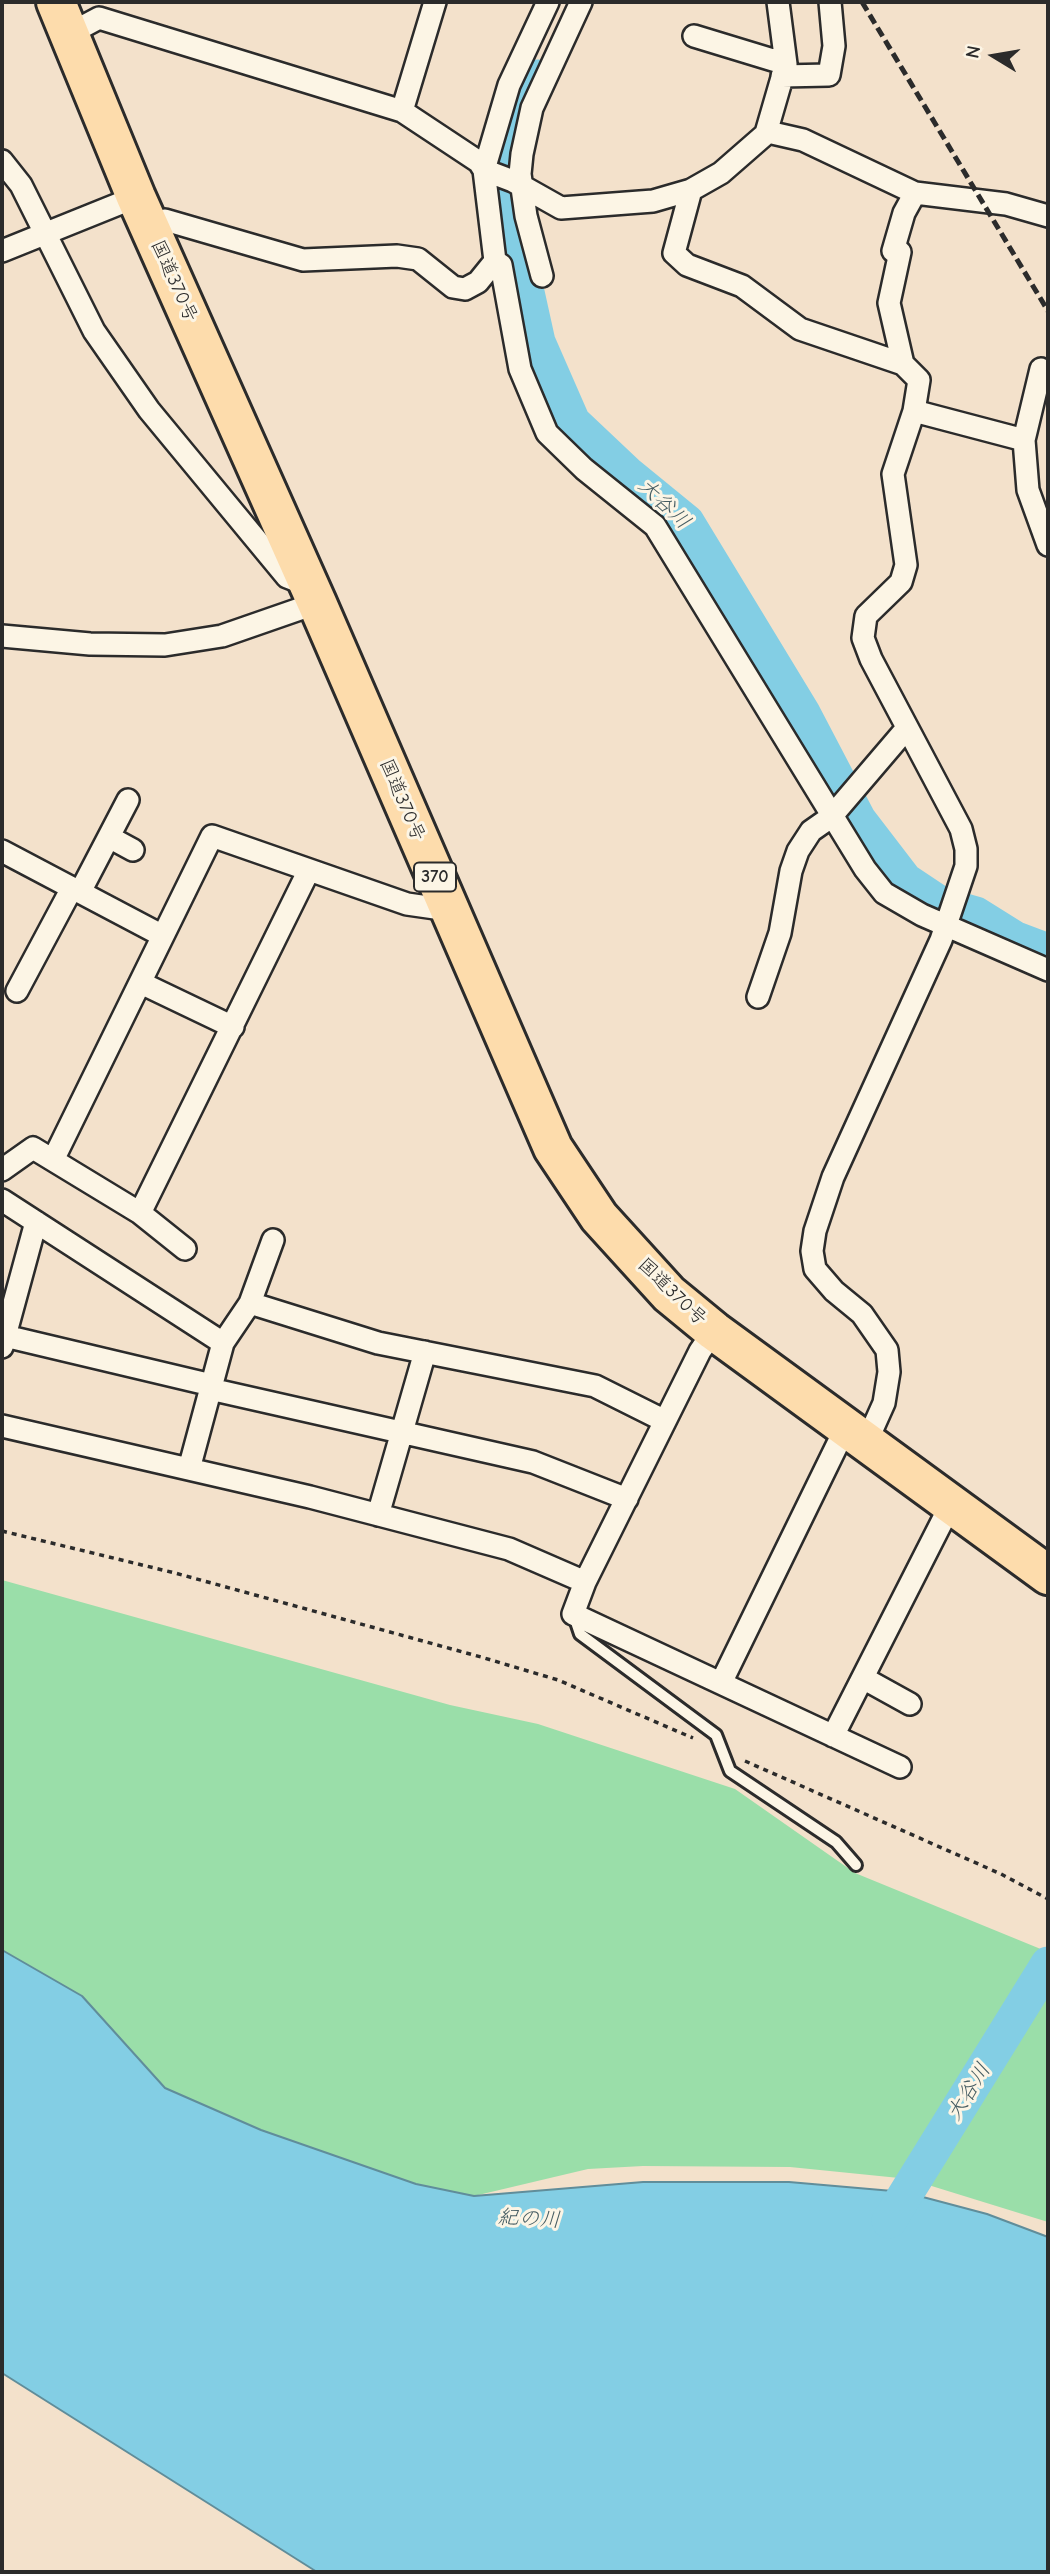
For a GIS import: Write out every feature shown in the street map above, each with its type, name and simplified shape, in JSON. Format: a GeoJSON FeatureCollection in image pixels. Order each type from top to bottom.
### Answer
{"type":"FeatureCollection","features":[{"type":"Feature","properties":{"kind":"highway","name":"国道370号"},"geometry":{"type":"LineString","coordinates":[[82,14],[143,211],[313,594],[553,1148],[599,1217],[669,1294],[714,1331],[952,1502],[1048,1575]]}},
{"type":"Feature","properties":{"kind":"street"},"geometry":{"type":"LineString","coordinates":[[402,111],[435,2]]}},
{"type":"Feature","properties":{"kind":"street"},"geometry":{"type":"LineString","coordinates":[[2,251],[46,234],[143,211],[165,220],[303,260],[397,256],[418,260],[453,287],[465,289],[478,282],[495,261],[504,178],[509,85],[548,2]]}},
{"type":"Feature","properties":{"kind":"street"},"geometry":{"type":"LineString","coordinates":[[504,178],[522,154],[533,108],[581,2]]}},
{"type":"Feature","properties":{"kind":"street"},"geometry":{"type":"LineString","coordinates":[[82,14],[402,111],[504,178],[561,208],[653,201],[691,190],[721,173],[766,133],[784,70],[778,2]]}},
{"type":"Feature","properties":{"kind":"street"},"geometry":{"type":"LineString","coordinates":[[694,36],[784,70],[829,75],[834,47],[830,2]]}},
{"type":"Feature","properties":{"kind":"street"},"geometry":{"type":"LineString","coordinates":[[766,133],[803,140],[915,193],[1001,203],[1048,216]]}},
{"type":"Feature","properties":{"kind":"street"},"geometry":{"type":"LineString","coordinates":[[2,161],[21,185],[94,331],[149,410],[287,577],[313,594]]}},
{"type":"Feature","properties":{"kind":"street"},"geometry":{"type":"LineString","coordinates":[[504,178],[526,216],[542,276]]}},
{"type":"Feature","properties":{"kind":"street"},"geometry":{"type":"LineString","coordinates":[[691,190],[674,253],[687,265],[742,286],[800,329],[903,364],[919,380],[914,411],[893,474],[906,565],[901,582],[866,616],[863,638],[907,729],[961,829],[966,849],[966,866],[954,905],[833,1177],[815,1231],[812,1251],[815,1269],[834,1291],[862,1314],[887,1350],[890,1372],[884,1403],[857,1434],[721,1683]]}},
{"type":"Feature","properties":{"kind":"street"},"geometry":{"type":"LineString","coordinates":[[903,364],[889,303],[901,252],[893,251],[904,213],[915,193]]}},
{"type":"Feature","properties":{"kind":"street"},"geometry":{"type":"LineString","coordinates":[[1001,203],[1008,214],[1048,230]]}},
{"type":"Feature","properties":{"kind":"street"},"geometry":{"type":"LineString","coordinates":[[495,261],[501,265],[520,369],[547,433],[584,469],[655,526],[747,673],[831,817],[884,893],[945,926],[1048,970]]}},
{"type":"Feature","properties":{"kind":"street"},"geometry":{"type":"LineString","coordinates":[[1041,369],[1024,440],[1028,489],[1048,545]]}},
{"type":"Feature","properties":{"kind":"street"},"geometry":{"type":"LineString","coordinates":[[914,411],[1024,440]]}},
{"type":"Feature","properties":{"kind":"street"},"geometry":{"type":"LineString","coordinates":[[2,636],[90,644],[165,645],[222,636],[313,594]]}},
{"type":"Feature","properties":{"kind":"street"},"geometry":{"type":"LineString","coordinates":[[758,997],[780,933],[791,871],[798,851],[811,831],[831,817],[907,729]]}},
{"type":"Feature","properties":{"kind":"street"},"geometry":{"type":"LineString","coordinates":[[18,991],[128,800]]}},
{"type":"Feature","properties":{"kind":"street"},"geometry":{"type":"LineString","coordinates":[[53,1160],[212,836],[407,904],[449,910]]}},
{"type":"Feature","properties":{"kind":"street"},"geometry":{"type":"LineString","coordinates":[[109,837],[133,849]]}},
{"type":"Feature","properties":{"kind":"street"},"geometry":{"type":"LineString","coordinates":[[2,851],[163,936]]}},
{"type":"Feature","properties":{"kind":"street"},"geometry":{"type":"LineString","coordinates":[[141,1213],[309,870]]}},
{"type":"Feature","properties":{"kind":"street"},"geometry":{"type":"LineString","coordinates":[[141,983],[233,1027]]}},
{"type":"Feature","properties":{"kind":"street"},"geometry":{"type":"LineString","coordinates":[[2,1170],[33,1148],[141,1213],[184,1249]]}},
{"type":"Feature","properties":{"kind":"street"},"geometry":{"type":"LineString","coordinates":[[2,1200],[223,1343]]}},
{"type":"Feature","properties":{"kind":"street"},"geometry":{"type":"LineString","coordinates":[[36,1222],[3,1342],[533,1462],[626,1499]]}},
{"type":"Feature","properties":{"kind":"street"},"geometry":{"type":"LineString","coordinates":[[189,1469],[223,1343],[250,1303],[273,1240]]}},
{"type":"Feature","properties":{"kind":"street"},"geometry":{"type":"LineString","coordinates":[[250,1303],[378,1343],[595,1386],[665,1421]]}},
{"type":"Feature","properties":{"kind":"street"},"geometry":{"type":"LineString","coordinates":[[714,1331],[700,1350],[585,1582],[573,1614],[900,1767]]}},
{"type":"Feature","properties":{"kind":"street"},"geometry":{"type":"LineString","coordinates":[[379,1515],[425,1352]]}},
{"type":"Feature","properties":{"kind":"street"},"geometry":{"type":"LineString","coordinates":[[2,1426],[379,1515],[509,1549],[585,1582]]}},
{"type":"Feature","properties":{"kind":"street"},"geometry":{"type":"LineString","coordinates":[[833,1736],[952,1502]]}},
{"type":"Feature","properties":{"kind":"street"},"geometry":{"type":"LineString","coordinates":[[863,1678],[910,1704]]}},
{"type":"Feature","properties":{"kind":"lane"},"geometry":{"type":"LineString","coordinates":[[573,1614],[580,1634],[716,1735],[725,1752],[730,1771],[836,1842],[856,1865]]}},
{"type":"Feature","properties":{"kind":"path"},"geometry":{"type":"LineString","coordinates":[[2,1531],[188,1577],[558,1680],[1001,1874],[1048,1899]]}},
{"type":"Feature","properties":{"kind":"green space"},"geometry":{"type":"Polygon","coordinates":[[[2,1580],[450,1705],[538,1724],[735,1789],[855,1873],[1048,1952],[1048,2222],[909,2179],[790,2167],[643,2166],[588,2169],[474,2196],[416,2184],[261,2130],[165,2088],[82,1996],[2,1950],[2,1580]]]}},
{"type":"Feature","properties":{"kind":"water","name":"紀の川"},"geometry":{"type":"Polygon","coordinates":[[[2,1950],[82,1996],[165,2088],[261,2130],[416,2184],[474,2196],[643,2182],[789,2182],[904,2192],[987,2214],[1048,2237],[1048,2572],[317,2572],[2,2373],[2,1950]]]}},
{"type":"Feature","properties":{"kind":"waterway","name":"大谷川"},"geometry":{"type":"LineString","coordinates":[[538,77],[508,142],[513,203],[521,265],[538,342],[573,422],[627,473],[687,522],[803,713],[859,820],[905,880],[941,904],[976,914],[1016,939],[1048,951]]}},
{"type":"Feature","properties":{"kind":"waterway","name":"大谷川"},"geometry":{"type":"LineString","coordinates":[[889,2221],[1048,1964]]}},
{"type":"Feature","properties":{"kind":"railway"},"geometry":{"type":"LineString","coordinates":[[862,2],[1048,311]]}}]}
